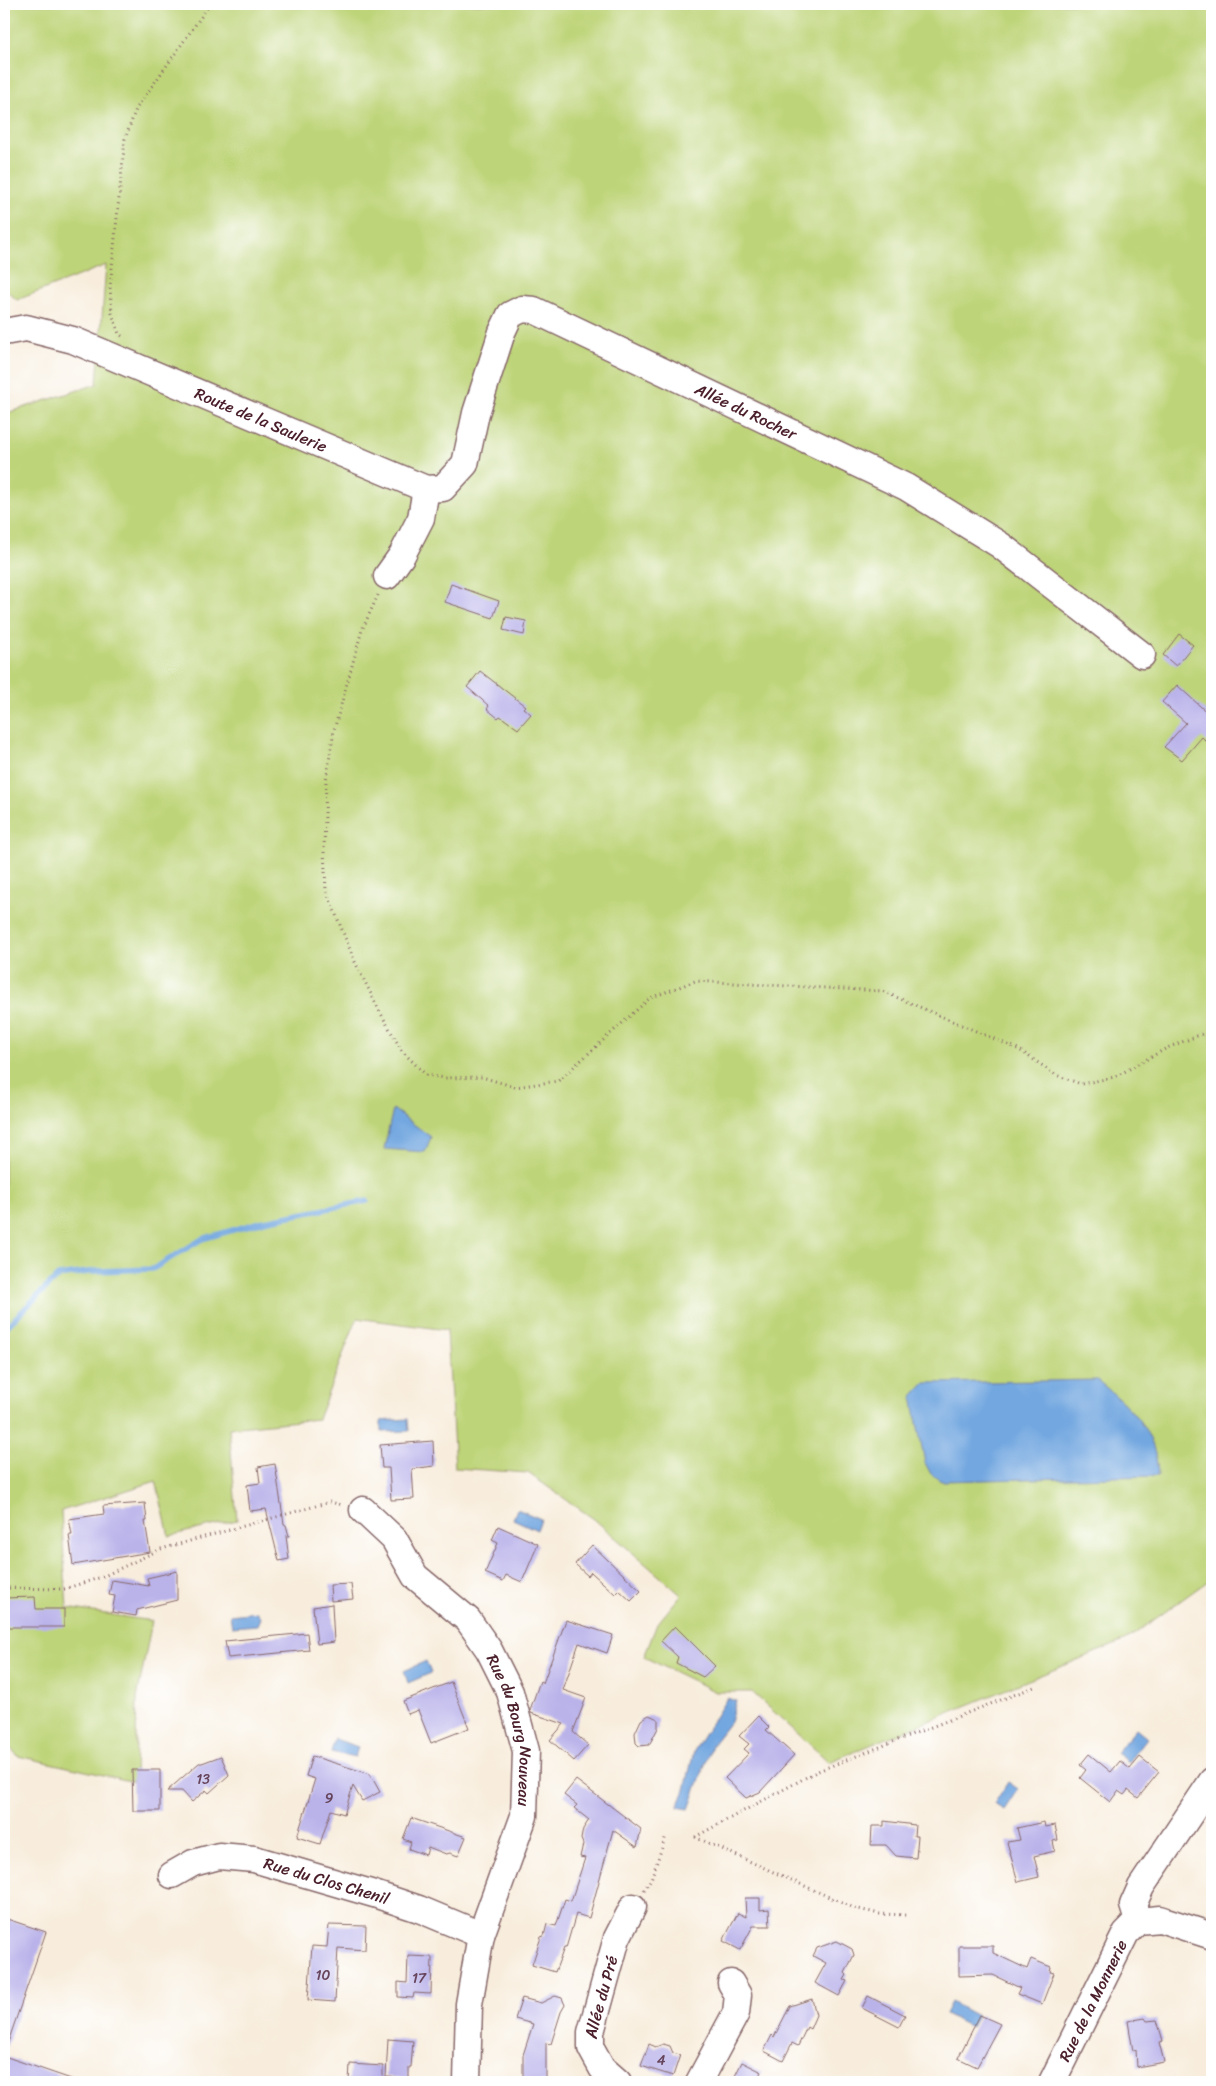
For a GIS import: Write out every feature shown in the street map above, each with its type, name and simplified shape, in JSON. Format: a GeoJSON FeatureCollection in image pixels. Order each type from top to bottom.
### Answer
{"type":"FeatureCollection","features":[{"type":"Feature","properties":{"kind":"street","name":"Allée du Rocher"},"geometry":{"type":"LineString","coordinates":[[426,489],[443,488],[465,464],[476,413],[502,332],[510,315],[522,309],[534,310],[906,487],[1000,545],[1142,655]]}},
{"type":"Feature","properties":{"kind":"street","name":"Route de la Saulerie"},"geometry":{"type":"LineString","coordinates":[[4,332],[26,328],[73,340],[426,489]]}},
{"type":"Feature","properties":{"kind":"street"},"geometry":{"type":"LineString","coordinates":[[387,576],[402,555],[420,518],[426,489]]}},
{"type":"Feature","properties":{"kind":"street","name":"Rue du Bourg Nouveau"},"geometry":{"type":"LineString","coordinates":[[363,1510],[394,1539],[415,1576],[468,1620],[489,1650],[510,1692],[526,1750],[524,1816],[481,1935],[469,2004],[467,2082]]}},
{"type":"Feature","properties":{"kind":"street"},"geometry":{"type":"LineString","coordinates":[[1212,1781],[1141,1887],[1133,1905],[1138,1921],[1160,1918],[1212,1936]]}},
{"type":"Feature","properties":{"kind":"street","name":"Rue du Clos Chenil"},"geometry":{"type":"LineString","coordinates":[[172,1875],[193,1863],[219,1856],[254,1859],[419,1909],[481,1935]]}},
{"type":"Feature","properties":{"kind":"street","name":"Allée du Pré"},"geometry":{"type":"LineString","coordinates":[[618,2082],[602,2068],[592,2048],[591,2032],[616,1938],[632,1907]]}},
{"type":"Feature","properties":{"kind":"street","name":"Rue de la Monnerie"},"geometry":{"type":"LineString","coordinates":[[1052,2082],[1126,1933],[1138,1921]]}},
{"type":"Feature","properties":{"kind":"street"},"geometry":{"type":"LineString","coordinates":[[699,2082],[736,2012],[738,1995],[731,1982]]}},
{"type":"Feature","properties":{"kind":"path"},"geometry":{"type":"LineString","coordinates":[[4,11],[10,4]]}},
{"type":"Feature","properties":{"kind":"path"},"geometry":{"type":"LineString","coordinates":[[126,340],[119,334],[112,313],[110,287],[125,139],[136,109],[210,4]]}},
{"type":"Feature","properties":{"kind":"path"},"geometry":{"type":"LineString","coordinates":[[387,576],[362,630],[334,730],[326,782],[324,851],[326,890],[355,962],[380,1012],[402,1051],[426,1075],[445,1078],[482,1078],[515,1087],[558,1081],[650,998],[695,982],[882,991],[1018,1049],[1056,1075],[1081,1084],[1115,1077],[1167,1048],[1212,1030]]}},
{"type":"Feature","properties":{"kind":"path"},"geometry":{"type":"LineString","coordinates":[[4,1588],[64,1589],[102,1577],[161,1550],[330,1502],[363,1510]]}},
{"type":"Feature","properties":{"kind":"path"},"geometry":{"type":"LineString","coordinates":[[906,1916],[880,1914],[854,1908],[695,1836],[818,1771],[1034,1687]]}},
{"type":"Feature","properties":{"kind":"path"},"geometry":{"type":"LineString","coordinates":[[632,1907],[651,1879],[666,1836]]}},
{"type":"Feature","properties":{"kind":"green space"},"geometry":{"type":"Polygon","coordinates":[[[4,4],[1212,4],[1212,1578],[1126,1640],[829,1762],[752,1692],[716,1692],[644,1657],[657,1624],[681,1595],[594,1519],[528,1473],[455,1468],[447,1330],[357,1318],[318,1419],[229,1428],[237,1520],[169,1536],[156,1481],[61,1511],[67,1608],[152,1621],[137,1698],[135,1782],[18,1756],[4,1742],[4,414],[97,384],[106,265],[17,300],[4,288],[4,4]]]}},
{"type":"Feature","properties":{"kind":"water"},"geometry":{"type":"Polygon","coordinates":[[[393,1109],[431,1137],[425,1152],[384,1149],[393,1109]]]}},
{"type":"Feature","properties":{"kind":"water"},"geometry":{"type":"Polygon","coordinates":[[[1097,1380],[1131,1410],[1140,1421],[1153,1445],[1158,1476],[941,1481],[931,1474],[925,1463],[912,1397],[925,1383],[1097,1380]]]}},
{"type":"Feature","properties":{"kind":"water"},"geometry":{"type":"Polygon","coordinates":[[[408,1419],[409,1431],[381,1432],[381,1421],[408,1419]]]}},
{"type":"Feature","properties":{"kind":"water"},"geometry":{"type":"Polygon","coordinates":[[[517,1509],[541,1519],[537,1530],[513,1519],[517,1509]]]}},
{"type":"Feature","properties":{"kind":"water"},"geometry":{"type":"Polygon","coordinates":[[[257,1612],[261,1618],[258,1625],[232,1627],[230,1615],[257,1612]]]}},
{"type":"Feature","properties":{"kind":"water"},"geometry":{"type":"Polygon","coordinates":[[[426,1661],[431,1673],[408,1683],[404,1671],[426,1661]]]}},
{"type":"Feature","properties":{"kind":"water"},"geometry":{"type":"Polygon","coordinates":[[[727,1698],[736,1701],[730,1722],[712,1745],[689,1809],[678,1807],[685,1790],[694,1751],[727,1698]]]}},
{"type":"Feature","properties":{"kind":"water"},"geometry":{"type":"Polygon","coordinates":[[[1136,1729],[1147,1738],[1128,1762],[1116,1753],[1136,1729]]]}},
{"type":"Feature","properties":{"kind":"water"},"geometry":{"type":"Polygon","coordinates":[[[335,1739],[358,1747],[355,1757],[331,1752],[335,1739]]]}},
{"type":"Feature","properties":{"kind":"water"},"geometry":{"type":"Polygon","coordinates":[[[1008,1782],[1018,1789],[1004,1810],[994,1804],[1008,1782]]]}},
{"type":"Feature","properties":{"kind":"water"},"geometry":{"type":"Polygon","coordinates":[[[951,2002],[977,2016],[971,2027],[945,2014],[951,2002]]]}},
{"type":"Feature","properties":{"kind":"building"},"geometry":{"type":"Polygon","coordinates":[[[451,584],[499,601],[493,618],[445,602],[451,584]]]}},
{"type":"Feature","properties":{"kind":"building"},"geometry":{"type":"Polygon","coordinates":[[[506,617],[526,621],[524,635],[503,630],[506,617]]]}},
{"type":"Feature","properties":{"kind":"building"},"geometry":{"type":"Polygon","coordinates":[[[1179,634],[1193,645],[1176,666],[1163,655],[1179,634]]]}},
{"type":"Feature","properties":{"kind":"building"},"geometry":{"type":"Polygon","coordinates":[[[480,671],[525,706],[523,708],[531,714],[518,729],[500,716],[498,718],[487,709],[489,706],[467,687],[480,671]]]}},
{"type":"Feature","properties":{"kind":"building"},"geometry":{"type":"Polygon","coordinates":[[[1177,685],[1212,717],[1212,747],[1202,737],[1182,760],[1164,747],[1186,723],[1162,702],[1177,685]]]}},
{"type":"Feature","properties":{"kind":"building"},"geometry":{"type":"Polygon","coordinates":[[[433,1441],[434,1466],[412,1469],[414,1499],[391,1500],[389,1468],[382,1468],[380,1445],[433,1441]]]}},
{"type":"Feature","properties":{"kind":"building"},"geometry":{"type":"Polygon","coordinates":[[[275,1464],[284,1524],[289,1536],[286,1536],[289,1559],[279,1561],[266,1509],[250,1511],[247,1485],[260,1483],[258,1467],[275,1464]]]}},
{"type":"Feature","properties":{"kind":"building"},"geometry":{"type":"Polygon","coordinates":[[[145,1503],[147,1521],[145,1521],[150,1552],[73,1565],[69,1535],[72,1535],[69,1519],[104,1514],[103,1506],[145,1503]]]}},
{"type":"Feature","properties":{"kind":"building"},"geometry":{"type":"Polygon","coordinates":[[[498,1526],[538,1544],[522,1582],[506,1575],[503,1581],[485,1573],[498,1543],[492,1540],[498,1526]]]}},
{"type":"Feature","properties":{"kind":"building"},"geometry":{"type":"Polygon","coordinates":[[[592,1545],[641,1591],[631,1601],[619,1590],[615,1594],[591,1572],[588,1576],[575,1564],[592,1545]]]}},
{"type":"Feature","properties":{"kind":"building"},"geometry":{"type":"Polygon","coordinates":[[[177,1571],[177,1600],[137,1610],[136,1616],[112,1612],[115,1596],[109,1595],[112,1580],[149,1586],[147,1578],[177,1571]]]}},
{"type":"Feature","properties":{"kind":"building"},"geometry":{"type":"Polygon","coordinates":[[[351,1584],[353,1599],[331,1601],[330,1585],[351,1584]]]}},
{"type":"Feature","properties":{"kind":"building"},"geometry":{"type":"Polygon","coordinates":[[[35,1597],[36,1609],[64,1609],[64,1627],[4,1627],[4,1598],[35,1597]]]}},
{"type":"Feature","properties":{"kind":"building"},"geometry":{"type":"Polygon","coordinates":[[[332,1604],[334,1642],[317,1644],[313,1607],[332,1604]]]}},
{"type":"Feature","properties":{"kind":"building"},"geometry":{"type":"Polygon","coordinates":[[[566,1620],[613,1635],[607,1653],[579,1643],[563,1690],[586,1698],[573,1732],[588,1745],[574,1761],[550,1740],[564,1724],[531,1713],[530,1710],[540,1681],[543,1683],[566,1620]]]}},
{"type":"Feature","properties":{"kind":"building"},"geometry":{"type":"Polygon","coordinates":[[[675,1626],[715,1666],[703,1677],[676,1663],[678,1657],[661,1641],[675,1626]]]}},
{"type":"Feature","properties":{"kind":"building"},"geometry":{"type":"Polygon","coordinates":[[[307,1633],[309,1650],[228,1658],[225,1641],[307,1633]]]}},
{"type":"Feature","properties":{"kind":"building"},"geometry":{"type":"Polygon","coordinates":[[[451,1682],[469,1728],[431,1743],[418,1710],[408,1714],[403,1701],[451,1682]]]}},
{"type":"Feature","properties":{"kind":"building"},"geometry":{"type":"Polygon","coordinates":[[[649,1715],[658,1719],[658,1728],[649,1745],[639,1746],[636,1743],[635,1733],[641,1720],[649,1715]]]}},
{"type":"Feature","properties":{"kind":"building"},"geometry":{"type":"Polygon","coordinates":[[[758,1716],[769,1727],[766,1730],[794,1755],[760,1792],[746,1798],[725,1778],[749,1753],[744,1749],[749,1744],[739,1736],[758,1716]]]}},
{"type":"Feature","properties":{"kind":"building"},"geometry":{"type":"Polygon","coordinates":[[[1089,1754],[1111,1772],[1120,1761],[1130,1769],[1140,1757],[1159,1772],[1138,1798],[1128,1790],[1124,1795],[1118,1791],[1110,1802],[1080,1778],[1086,1770],[1080,1765],[1089,1754]]]}},
{"type":"Feature","properties":{"kind":"building"},"geometry":{"type":"Polygon","coordinates":[[[221,1756],[229,1775],[209,1793],[206,1790],[192,1802],[182,1791],[167,1791],[199,1763],[221,1756]]]}},
{"type":"Feature","properties":{"kind":"building"},"geometry":{"type":"Polygon","coordinates":[[[312,1756],[370,1774],[380,1792],[362,1801],[353,1786],[344,1814],[331,1810],[320,1844],[297,1837],[315,1779],[306,1776],[312,1756]]]}},
{"type":"Feature","properties":{"kind":"building"},"geometry":{"type":"Polygon","coordinates":[[[132,1770],[160,1770],[160,1811],[133,1811],[132,1770]]]}},
{"type":"Feature","properties":{"kind":"building"},"geometry":{"type":"Polygon","coordinates":[[[576,1780],[641,1829],[637,1847],[613,1830],[589,1918],[576,1914],[566,1948],[564,1948],[555,1972],[532,1965],[547,1924],[556,1926],[565,1899],[571,1901],[585,1858],[580,1857],[583,1844],[581,1839],[583,1829],[589,1820],[574,1808],[577,1805],[564,1795],[576,1780]]]}},
{"type":"Feature","properties":{"kind":"building"},"geometry":{"type":"Polygon","coordinates":[[[411,1818],[466,1837],[458,1856],[450,1853],[446,1854],[428,1847],[426,1855],[409,1849],[411,1842],[403,1839],[411,1818]]]}},
{"type":"Feature","properties":{"kind":"building"},"geometry":{"type":"Polygon","coordinates":[[[884,1821],[915,1825],[914,1836],[918,1836],[916,1858],[896,1856],[886,1845],[871,1845],[872,1826],[884,1826],[884,1821]]]}},
{"type":"Feature","properties":{"kind":"building"},"geometry":{"type":"Polygon","coordinates":[[[1044,1822],[1045,1827],[1055,1825],[1058,1840],[1053,1841],[1055,1851],[1034,1856],[1039,1877],[1018,1882],[1007,1842],[1020,1840],[1017,1828],[1044,1822]]]}},
{"type":"Feature","properties":{"kind":"building"},"geometry":{"type":"Polygon","coordinates":[[[745,1898],[760,1898],[760,1910],[769,1909],[770,1926],[753,1926],[740,1950],[723,1941],[738,1913],[746,1917],[745,1898]]]}},
{"type":"Feature","properties":{"kind":"building"},"geometry":{"type":"Polygon","coordinates":[[[4,1918],[46,1932],[6,2048],[4,2047],[4,1918]]]}},
{"type":"Feature","properties":{"kind":"building"},"geometry":{"type":"Polygon","coordinates":[[[329,1925],[366,1926],[365,1950],[338,1948],[335,2002],[308,2000],[312,1946],[327,1947],[329,1925]]]}},
{"type":"Feature","properties":{"kind":"building"},"geometry":{"type":"Polygon","coordinates":[[[837,1941],[852,1949],[854,1955],[845,1973],[847,1975],[844,1980],[847,1981],[839,1996],[815,1983],[826,1963],[813,1956],[817,1948],[837,1941]]]}},
{"type":"Feature","properties":{"kind":"building"},"geometry":{"type":"Polygon","coordinates":[[[959,1946],[993,1946],[993,1953],[1027,1969],[1031,1959],[1051,1967],[1050,1972],[1054,1973],[1042,2004],[1017,1994],[1020,1988],[993,1975],[959,1976],[959,1946]]]}},
{"type":"Feature","properties":{"kind":"building"},"geometry":{"type":"Polygon","coordinates":[[[408,1956],[432,1957],[431,1994],[414,1993],[413,1998],[398,1997],[398,1982],[407,1983],[408,1956]]]}},
{"type":"Feature","properties":{"kind":"building"},"geometry":{"type":"Polygon","coordinates":[[[555,1996],[562,1998],[565,2005],[551,2044],[546,2043],[546,2082],[526,2082],[526,2079],[523,2078],[523,2055],[533,2024],[515,2019],[522,1998],[541,2003],[555,1996]]]}},
{"type":"Feature","properties":{"kind":"building"},"geometry":{"type":"Polygon","coordinates":[[[868,1996],[905,2015],[899,2027],[862,2008],[868,1996]]]}},
{"type":"Feature","properties":{"kind":"building"},"geometry":{"type":"Polygon","coordinates":[[[812,1999],[816,2015],[810,2029],[807,2027],[798,2046],[792,2043],[783,2061],[764,2051],[772,2035],[774,2037],[790,2006],[812,1999]]]}},
{"type":"Feature","properties":{"kind":"building"},"geometry":{"type":"Polygon","coordinates":[[[980,2015],[1000,2024],[977,2067],[958,2058],[980,2015]]]}},
{"type":"Feature","properties":{"kind":"building"},"geometry":{"type":"Polygon","coordinates":[[[1145,2018],[1147,2021],[1157,2020],[1163,2041],[1159,2042],[1164,2062],[1137,2067],[1136,2050],[1133,2051],[1128,2021],[1145,2018]]]}},
{"type":"Feature","properties":{"kind":"building"},"geometry":{"type":"Polygon","coordinates":[[[388,2039],[413,2041],[409,2078],[386,2077],[388,2039]]]}},
{"type":"Feature","properties":{"kind":"building"},"geometry":{"type":"Polygon","coordinates":[[[649,2044],[656,2047],[663,2044],[670,2046],[673,2053],[680,2055],[673,2076],[641,2066],[649,2044]]]}},
{"type":"Feature","properties":{"kind":"building"},"geometry":{"type":"Polygon","coordinates":[[[4,2056],[74,2080],[74,2082],[4,2082],[4,2056]]]}},
{"type":"Feature","properties":{"kind":"building"},"geometry":{"type":"Polygon","coordinates":[[[742,2062],[762,2072],[757,2082],[732,2082],[742,2062]]]}},
{"type":"Feature","properties":{"kind":"building"},"geometry":{"type":"Polygon","coordinates":[[[350,2064],[383,2066],[383,2082],[349,2082],[350,2064]]]}},
{"type":"Feature","properties":{"kind":"waterway"},"geometry":{"type":"LineString","coordinates":[[4,1329],[58,1276],[96,1271],[153,1269],[202,1239],[264,1221],[367,1201]]}}]}
